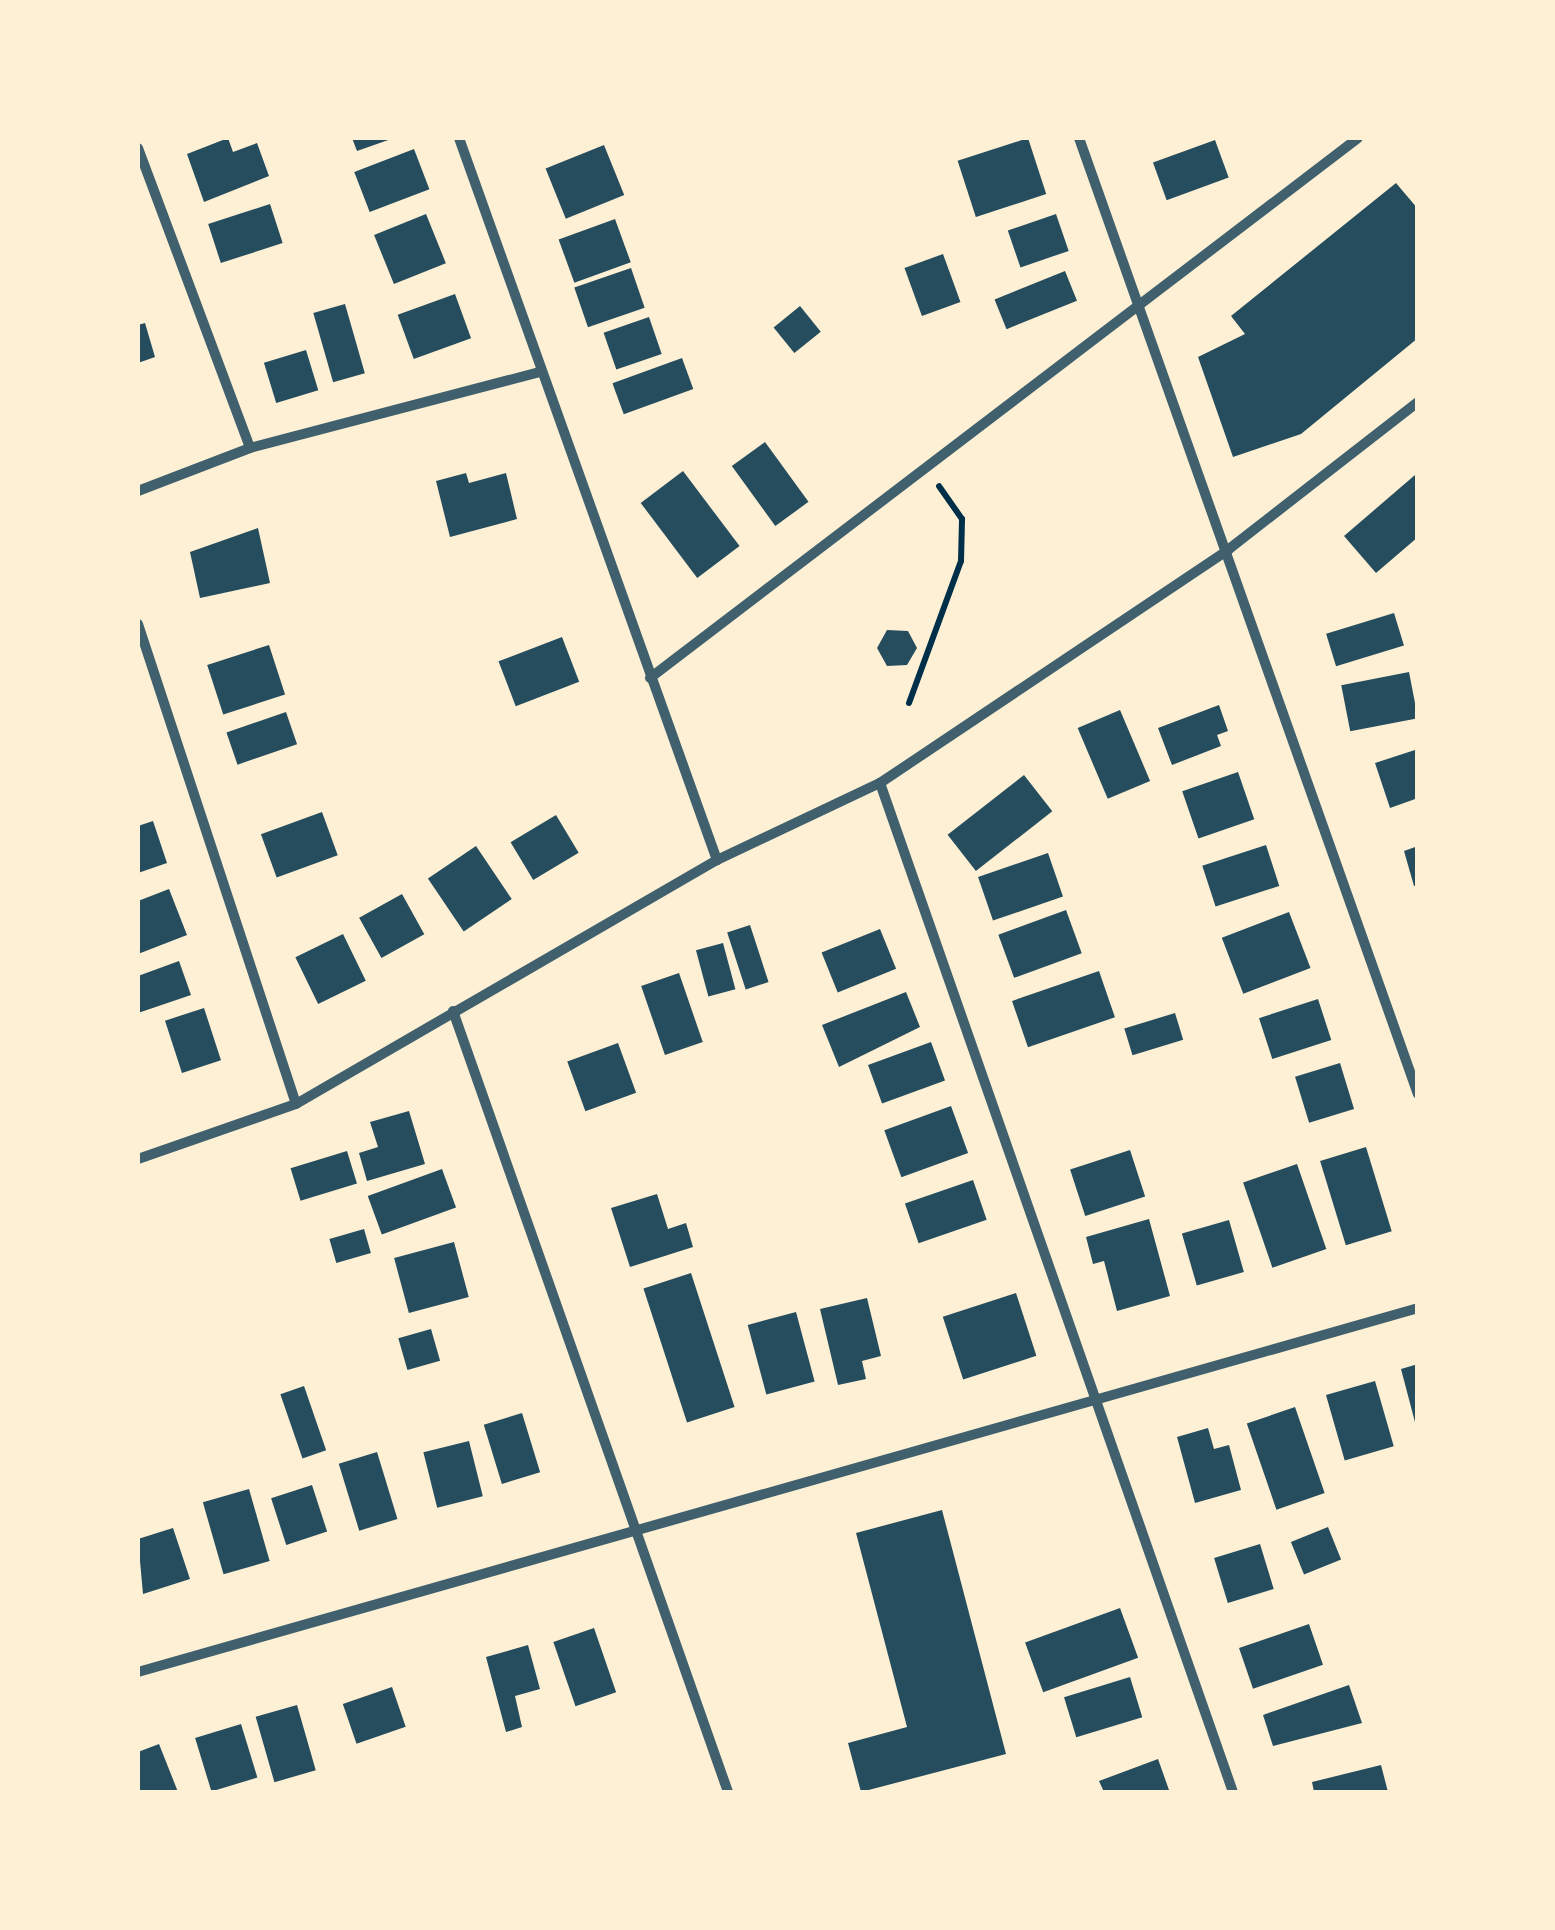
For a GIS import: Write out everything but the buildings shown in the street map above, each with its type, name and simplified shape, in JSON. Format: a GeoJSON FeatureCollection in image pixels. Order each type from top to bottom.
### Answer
{"type":"FeatureCollection","features":[{"type":"Feature","properties":{"kind":"street"},"geometry":{"type":"LineString","coordinates":[[459,138],[718,860]]}},
{"type":"Feature","properties":{"kind":"street"},"geometry":{"type":"LineString","coordinates":[[1079,138],[1132,304],[1228,549],[1418,1094]]}},
{"type":"Feature","properties":{"kind":"street"},"geometry":{"type":"LineString","coordinates":[[650,678],[1132,304],[1358,138]]}},
{"type":"Feature","properties":{"kind":"street"},"geometry":{"type":"LineString","coordinates":[[138,148],[250,448]]}},
{"type":"Feature","properties":{"kind":"street"},"geometry":{"type":"LineString","coordinates":[[138,491],[250,448],[540,372]]}},
{"type":"Feature","properties":{"kind":"street"},"geometry":{"type":"LineString","coordinates":[[138,1159],[296,1104],[718,860],[880,783],[1228,549],[1418,402]]}},
{"type":"Feature","properties":{"kind":"street"},"geometry":{"type":"LineString","coordinates":[[138,624],[296,1104]]}},
{"type":"Feature","properties":{"kind":"street"},"geometry":{"type":"LineString","coordinates":[[880,783],[1233,1792]]}},
{"type":"Feature","properties":{"kind":"street"},"geometry":{"type":"LineString","coordinates":[[453,1011],[728,1792]]}},
{"type":"Feature","properties":{"kind":"street"},"geometry":{"type":"LineString","coordinates":[[138,1672],[1418,1308]]}},
{"type":"Feature","properties":{"kind":"path"},"geometry":{"type":"LineString","coordinates":[[909,703],[962,561],[962,518],[939,486]]}}]}
